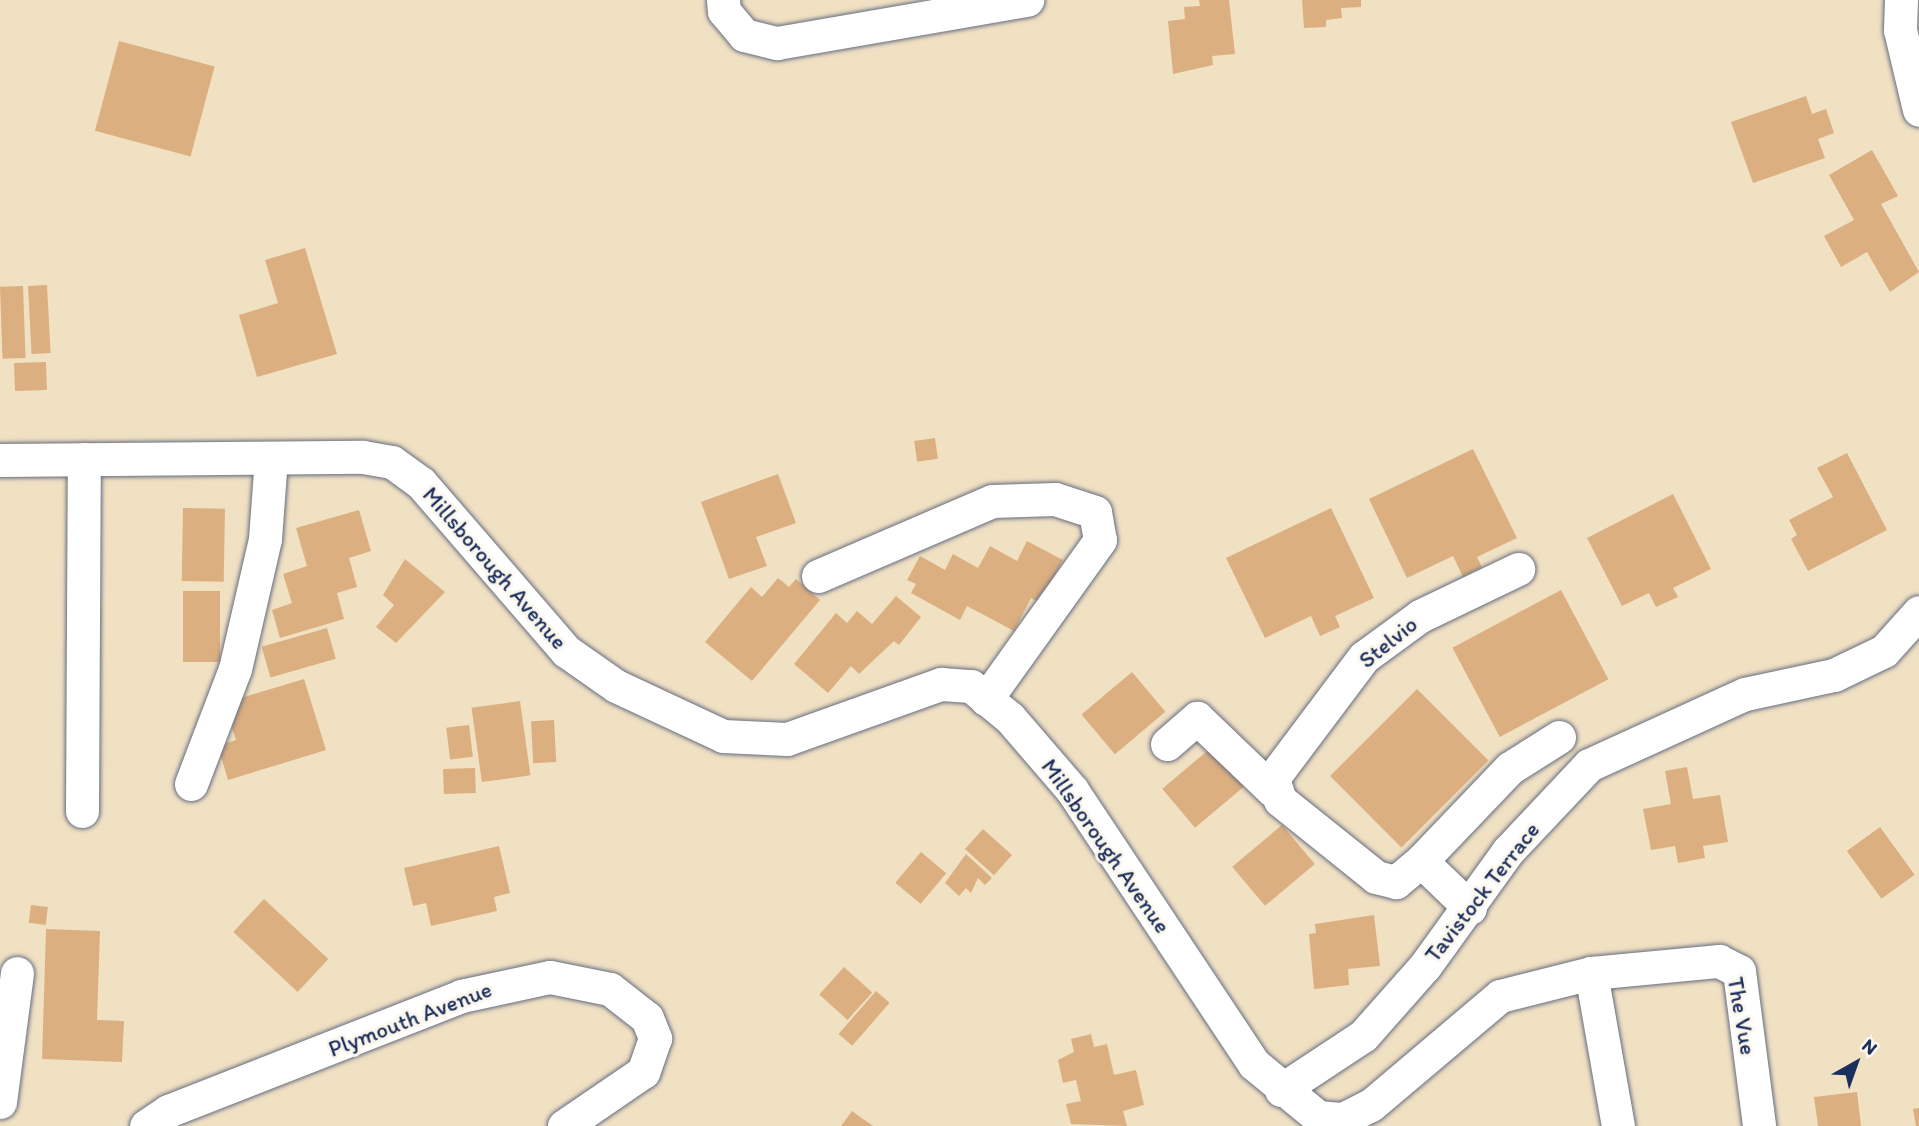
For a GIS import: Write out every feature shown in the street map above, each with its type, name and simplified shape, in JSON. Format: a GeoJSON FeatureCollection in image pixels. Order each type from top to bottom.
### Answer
{"type":"FeatureCollection","features":[{"type":"Feature","properties":{"kind":"street"},"geometry":{"type":"LineString","coordinates":[[723,0],[724,11],[744,35],[777,43],[1027,0]]}},
{"type":"Feature","properties":{"kind":"street"},"geometry":{"type":"LineString","coordinates":[[1901,0],[1900,30],[1919,110]]}},
{"type":"Feature","properties":{"kind":"street"},"geometry":{"type":"LineString","coordinates":[[191,784],[235,669],[265,538],[271,458]]}},
{"type":"Feature","properties":{"kind":"street","name":"Millsborough Avenue"},"geometry":{"type":"LineString","coordinates":[[0,460],[271,458],[392,462],[429,492],[566,651],[616,686],[723,736],[787,739],[942,684],[971,686],[1072,790],[1151,901],[1213,1011],[1281,1090],[1318,1117],[1343,1119],[1371,1105],[1500,996],[1591,973]]}},
{"type":"Feature","properties":{"kind":"street"},"geometry":{"type":"LineString","coordinates":[[82,811],[84,459]]}},
{"type":"Feature","properties":{"kind":"street"},"geometry":{"type":"LineString","coordinates":[[818,576],[992,501],[1055,499],[1095,512],[1100,540],[986,699]]}},
{"type":"Feature","properties":{"kind":"street","name":"Stelvio"},"geometry":{"type":"LineString","coordinates":[[1273,791],[1281,762],[1364,657],[1420,616],[1518,569]]}},
{"type":"Feature","properties":{"kind":"street","name":"Tavistock Terrace"},"geometry":{"type":"LineString","coordinates":[[1281,1090],[1363,1036],[1470,908],[1508,850],[1589,765],[1745,694],[1834,675],[1884,651],[1919,612]]}},
{"type":"Feature","properties":{"kind":"street"},"geometry":{"type":"LineString","coordinates":[[1167,744],[1197,718],[1273,791],[1388,883],[1432,872],[1510,768],[1559,737]]}},
{"type":"Feature","properties":{"kind":"street"},"geometry":{"type":"LineString","coordinates":[[1432,872],[1470,908]]}},
{"type":"Feature","properties":{"kind":"street","name":"The Vue"},"geometry":{"type":"LineString","coordinates":[[1591,973],[1719,961],[1739,971],[1759,1126]]}},
{"type":"Feature","properties":{"kind":"street"},"geometry":{"type":"LineString","coordinates":[[1591,973],[1618,1126]]}},
{"type":"Feature","properties":{"kind":"street"},"geometry":{"type":"LineString","coordinates":[[0,1102],[17,974]]}},
{"type":"Feature","properties":{"kind":"street","name":"Plymouth Avenue"},"geometry":{"type":"LineString","coordinates":[[146,1126],[168,1111],[461,996],[550,978],[610,989],[647,1018],[655,1038],[643,1072],[564,1126]]}},
{"type":"Feature","properties":{"kind":"building"},"geometry":{"type":"Polygon","coordinates":[[[1199,0],[1229,0],[1235,54],[1212,56],[1213,65],[1173,74],[1168,21],[1185,19],[1184,7],[1200,6],[1199,0]]]}},
{"type":"Feature","properties":{"kind":"building"},"geometry":{"type":"Polygon","coordinates":[[[1302,0],[1361,0],[1361,7],[1341,8],[1342,18],[1326,20],[1326,27],[1304,28],[1302,0]]]}},
{"type":"Feature","properties":{"kind":"building"},"geometry":{"type":"Polygon","coordinates":[[[119,41],[215,67],[191,156],[95,131],[119,41]]]}},
{"type":"Feature","properties":{"kind":"building"},"geometry":{"type":"Polygon","coordinates":[[[1806,96],[1812,114],[1826,109],[1834,133],[1818,139],[1825,158],[1753,183],[1731,122],[1806,96]]]}},
{"type":"Feature","properties":{"kind":"building"},"geometry":{"type":"Polygon","coordinates":[[[1872,150],[1898,196],[1881,204],[1919,272],[1890,292],[1867,252],[1841,267],[1824,236],[1854,220],[1829,175],[1872,150]]]}},
{"type":"Feature","properties":{"kind":"building"},"geometry":{"type":"Polygon","coordinates":[[[305,248],[337,354],[257,377],[239,315],[278,303],[265,260],[305,248]]]}},
{"type":"Feature","properties":{"kind":"building"},"geometry":{"type":"Polygon","coordinates":[[[47,285],[51,353],[32,354],[28,286],[47,285]]]}},
{"type":"Feature","properties":{"kind":"building"},"geometry":{"type":"Polygon","coordinates":[[[23,286],[26,358],[3,359],[0,287],[23,286]]]}},
{"type":"Feature","properties":{"kind":"building"},"geometry":{"type":"Polygon","coordinates":[[[46,362],[47,390],[15,391],[14,363],[46,362]]]}},
{"type":"Feature","properties":{"kind":"building"},"geometry":{"type":"Polygon","coordinates":[[[935,438],[938,459],[917,462],[914,441],[935,438]]]}},
{"type":"Feature","properties":{"kind":"building"},"geometry":{"type":"Polygon","coordinates":[[[1473,449],[1517,538],[1477,557],[1482,567],[1463,577],[1453,556],[1407,578],[1369,499],[1473,449]]]}},
{"type":"Feature","properties":{"kind":"building"},"geometry":{"type":"Polygon","coordinates":[[[1847,453],[1887,530],[1808,571],[1791,539],[1797,535],[1789,520],[1833,497],[1817,468],[1847,453]]]}},
{"type":"Feature","properties":{"kind":"building"},"geometry":{"type":"Polygon","coordinates":[[[778,474],[796,523],[756,537],[767,566],[729,579],[701,502],[778,474]]]}},
{"type":"Feature","properties":{"kind":"building"},"geometry":{"type":"Polygon","coordinates":[[[1673,494],[1711,569],[1673,588],[1678,597],[1656,607],[1649,593],[1622,606],[1587,538],[1673,494]]]}},
{"type":"Feature","properties":{"kind":"building"},"geometry":{"type":"Polygon","coordinates":[[[183,508],[225,509],[224,582],[182,581],[183,508]]]}},
{"type":"Feature","properties":{"kind":"building"},"geometry":{"type":"Polygon","coordinates":[[[1331,508],[1374,598],[1335,616],[1340,627],[1320,636],[1311,616],[1265,638],[1226,558],[1331,508]]]}},
{"type":"Feature","properties":{"kind":"building"},"geometry":{"type":"Polygon","coordinates":[[[359,510],[371,551],[349,558],[357,587],[337,593],[344,619],[280,638],[272,610],[292,603],[283,574],[307,566],[296,528],[359,510]]]}},
{"type":"Feature","properties":{"kind":"building"},"geometry":{"type":"Polygon","coordinates":[[[1027,541],[1063,560],[1040,603],[1031,598],[1014,631],[967,606],[960,620],[911,593],[916,584],[907,580],[920,556],[945,570],[953,554],[978,568],[990,546],[1017,561],[1027,541]]]}},
{"type":"Feature","properties":{"kind":"building"},"geometry":{"type":"Polygon","coordinates":[[[405,559],[445,592],[396,643],[376,627],[394,605],[383,595],[405,559]]]}},
{"type":"Feature","properties":{"kind":"building"},"geometry":{"type":"Polygon","coordinates":[[[778,578],[789,587],[796,579],[820,600],[752,681],[705,642],[751,587],[762,597],[778,578]]]}},
{"type":"Feature","properties":{"kind":"building"},"geometry":{"type":"Polygon","coordinates":[[[1561,590],[1608,679],[1500,737],[1452,648],[1561,590]]]}},
{"type":"Feature","properties":{"kind":"building"},"geometry":{"type":"Polygon","coordinates":[[[183,591],[220,591],[220,662],[183,662],[183,591]]]}},
{"type":"Feature","properties":{"kind":"building"},"geometry":{"type":"Polygon","coordinates":[[[896,596],[921,617],[899,645],[894,641],[859,674],[851,666],[828,693],[794,664],[836,613],[847,623],[857,611],[872,624],[896,596]]]}},
{"type":"Feature","properties":{"kind":"building"},"geometry":{"type":"Polygon","coordinates":[[[327,628],[336,659],[270,678],[262,647],[327,628]]]}},
{"type":"Feature","properties":{"kind":"building"},"geometry":{"type":"Polygon","coordinates":[[[1132,672],[1165,712],[1115,754],[1081,714],[1132,672]]]}},
{"type":"Feature","properties":{"kind":"building"},"geometry":{"type":"Polygon","coordinates":[[[304,679],[326,750],[228,780],[218,746],[236,740],[224,703],[304,679]]]}},
{"type":"Feature","properties":{"kind":"building"},"geometry":{"type":"Polygon","coordinates":[[[1417,689],[1488,760],[1401,847],[1330,776],[1417,689]]]}},
{"type":"Feature","properties":{"kind":"building"},"geometry":{"type":"Polygon","coordinates":[[[520,701],[530,775],[482,782],[471,708],[520,701]]]}},
{"type":"Feature","properties":{"kind":"building"},"geometry":{"type":"Polygon","coordinates":[[[554,720],[556,762],[533,763],[531,721],[554,720]]]}},
{"type":"Feature","properties":{"kind":"building"},"geometry":{"type":"Polygon","coordinates":[[[469,725],[473,757],[450,760],[446,728],[469,725]]]}},
{"type":"Feature","properties":{"kind":"building"},"geometry":{"type":"Polygon","coordinates":[[[1212,747],[1245,786],[1195,828],[1162,789],[1212,747]]]}},
{"type":"Feature","properties":{"kind":"building"},"geometry":{"type":"Polygon","coordinates":[[[1687,767],[1693,799],[1720,795],[1728,842],[1703,846],[1705,858],[1678,863],[1675,846],[1651,850],[1643,809],[1671,804],[1665,771],[1687,767]]]}},
{"type":"Feature","properties":{"kind":"building"},"geometry":{"type":"Polygon","coordinates":[[[475,768],[476,793],[444,794],[443,769],[475,768]]]}},
{"type":"Feature","properties":{"kind":"building"},"geometry":{"type":"Polygon","coordinates":[[[1282,825],[1315,864],[1265,906],[1232,867],[1282,825]]]}},
{"type":"Feature","properties":{"kind":"building"},"geometry":{"type":"Polygon","coordinates":[[[1880,827],[1915,875],[1882,899],[1847,851],[1880,827]]]}},
{"type":"Feature","properties":{"kind":"building"},"geometry":{"type":"Polygon","coordinates":[[[983,829],[1012,855],[994,875],[965,849],[983,829]]]}},
{"type":"Feature","properties":{"kind":"building"},"geometry":{"type":"Polygon","coordinates":[[[499,846],[510,893],[494,897],[497,911],[431,926],[426,903],[413,906],[404,868],[499,846]]]}},
{"type":"Feature","properties":{"kind":"building"},"geometry":{"type":"Polygon","coordinates":[[[921,852],[946,873],[921,904],[895,883],[921,852]]]}},
{"type":"Feature","properties":{"kind":"building"},"geometry":{"type":"Polygon","coordinates":[[[966,854],[992,878],[985,885],[978,878],[971,893],[966,888],[959,896],[945,883],[966,854]]]}},
{"type":"Feature","properties":{"kind":"building"},"geometry":{"type":"Polygon","coordinates":[[[264,899],[328,959],[298,992],[233,932],[264,899]]]}},
{"type":"Feature","properties":{"kind":"building"},"geometry":{"type":"Polygon","coordinates":[[[31,905],[48,907],[46,925],[29,923],[31,905]]]}},
{"type":"Feature","properties":{"kind":"building"},"geometry":{"type":"Polygon","coordinates":[[[1374,915],[1380,966],[1348,969],[1349,985],[1314,989],[1309,934],[1316,933],[1315,924],[1374,915]]]}},
{"type":"Feature","properties":{"kind":"building"},"geometry":{"type":"Polygon","coordinates":[[[46,929],[100,931],[97,1020],[124,1021],[122,1062],[42,1059],[46,929]]]}},
{"type":"Feature","properties":{"kind":"building"},"geometry":{"type":"Polygon","coordinates":[[[844,967],[872,992],[847,1020],[819,994],[844,967]]]}},
{"type":"Feature","properties":{"kind":"building"},"geometry":{"type":"Polygon","coordinates":[[[876,991],[890,1003],[852,1046],[839,1034],[876,991]]]}},
{"type":"Feature","properties":{"kind":"building"},"geometry":{"type":"Polygon","coordinates":[[[1091,1034],[1094,1047],[1107,1044],[1114,1075],[1136,1070],[1144,1105],[1123,1111],[1127,1126],[1071,1124],[1066,1104],[1081,1101],[1076,1080],[1063,1083],[1058,1060],[1074,1052],[1071,1039],[1091,1034]]]}},
{"type":"Feature","properties":{"kind":"building"},"geometry":{"type":"Polygon","coordinates":[[[1857,1092],[1861,1126],[1818,1126],[1814,1097],[1857,1092]]]}},
{"type":"Feature","properties":{"kind":"building"},"geometry":{"type":"Polygon","coordinates":[[[1919,1108],[1919,1126],[1916,1126],[1913,1109],[1919,1108]]]}},
{"type":"Feature","properties":{"kind":"building"},"geometry":{"type":"Polygon","coordinates":[[[852,1111],[873,1126],[841,1126],[852,1111]]]}}]}
